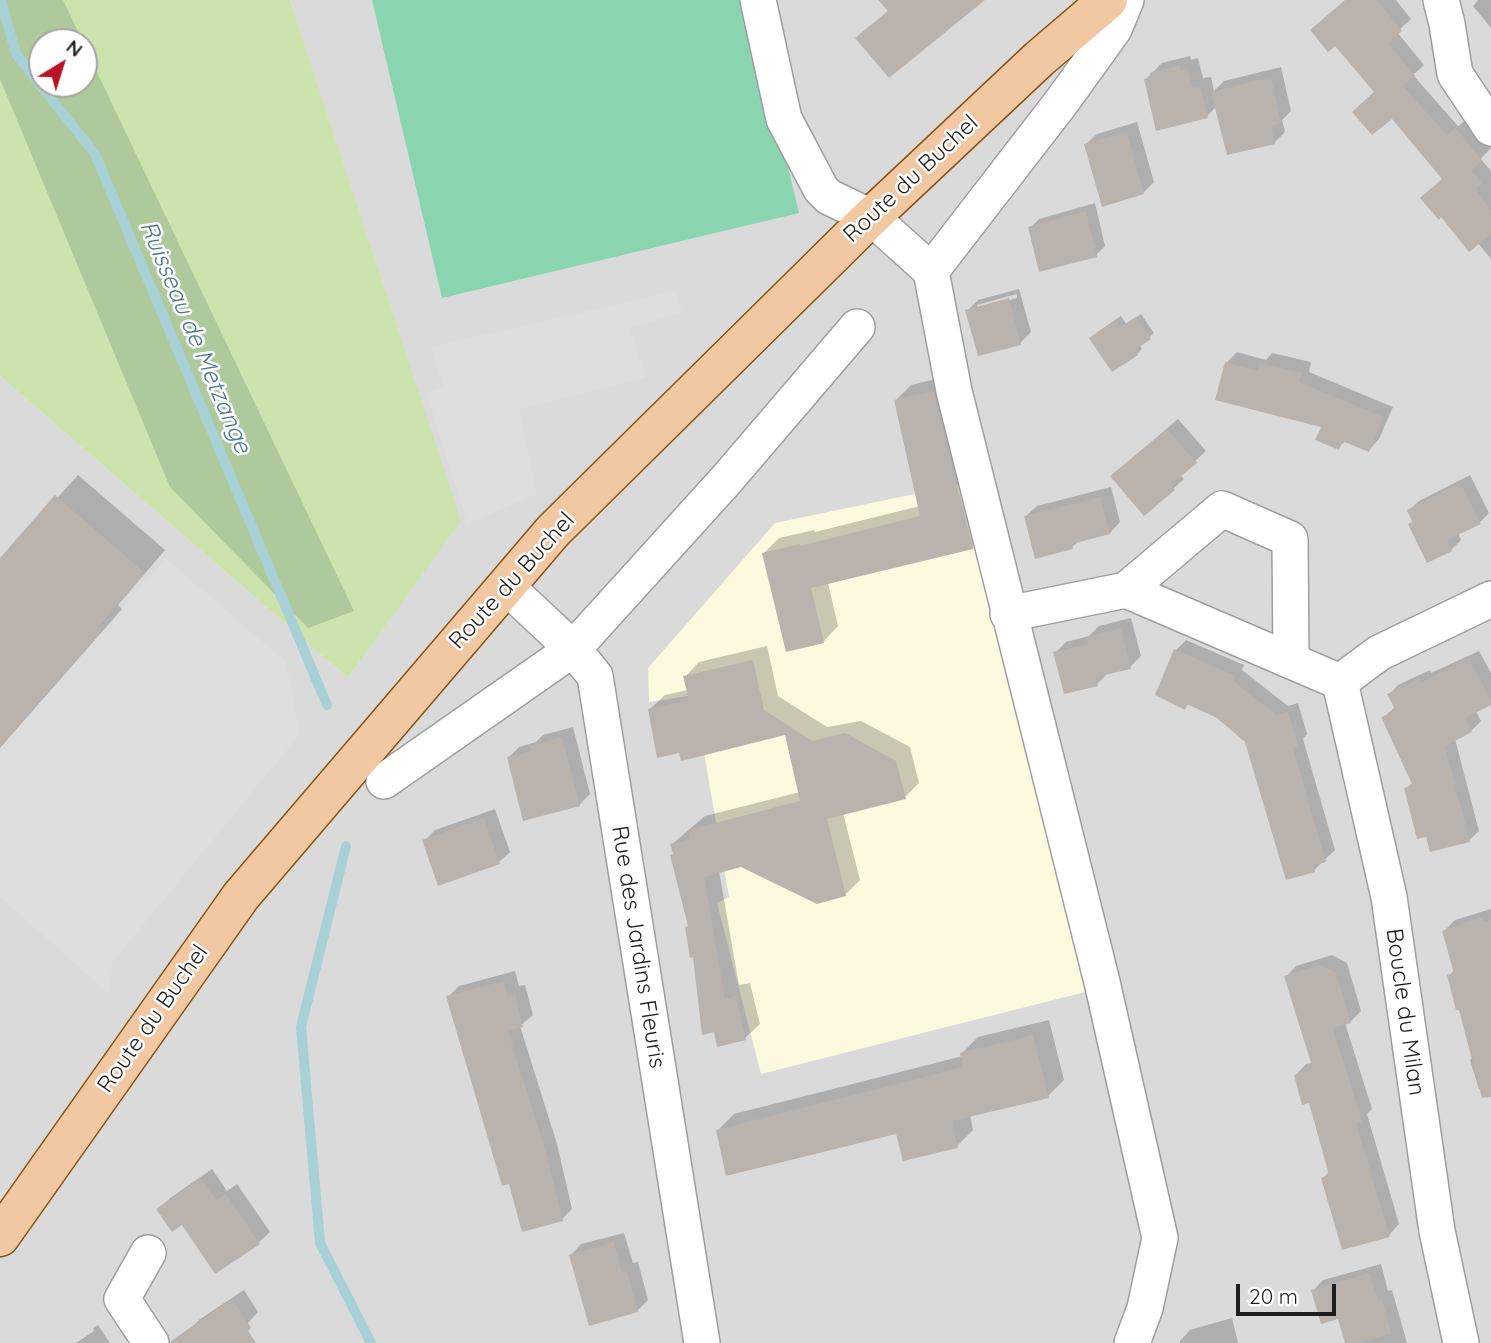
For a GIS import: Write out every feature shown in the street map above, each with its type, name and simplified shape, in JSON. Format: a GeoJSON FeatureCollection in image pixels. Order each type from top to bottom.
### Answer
{"type":"FeatureCollection","features":[{"type":"Feature","properties":{"kind":"main road","name":"Route du Buchel"},"geometry":{"type":"LineString","coordinates":[[6,1214],[241,896],[553,531],[871,217],[1039,59],[1108,0]]}},
{"type":"Feature","properties":{"kind":"street"},"geometry":{"type":"LineString","coordinates":[[758,0],[784,119],[821,189],[829,197],[871,217],[931,271],[954,391],[1101,982],[1160,1238],[1145,1308],[1132,1343]]}},
{"type":"Feature","properties":{"kind":"street"},"geometry":{"type":"LineString","coordinates":[[931,271],[1063,100],[1114,29],[1126,0]]}},
{"type":"Feature","properties":{"kind":"street"},"geometry":{"type":"LineString","coordinates":[[1441,0],[1455,75],[1491,128]]}},
{"type":"Feature","properties":{"kind":"street"},"geometry":{"type":"LineString","coordinates":[[384,781],[573,649],[727,479],[857,327]]}},
{"type":"Feature","properties":{"kind":"street"},"geometry":{"type":"LineString","coordinates":[[1008,614],[1126,590],[1222,509],[1290,539],[1290,661]]}},
{"type":"Feature","properties":{"kind":"street","name":"Rue des Jardins Fleuris"},"geometry":{"type":"LineString","coordinates":[[506,586],[573,649],[595,676],[702,1343]]}},
{"type":"Feature","properties":{"kind":"street"},"geometry":{"type":"LineString","coordinates":[[1126,590],[1340,682],[1379,653],[1491,599]]}},
{"type":"Feature","properties":{"kind":"street","name":"Boucle du Milan"},"geometry":{"type":"LineString","coordinates":[[1340,682],[1389,897],[1437,1231],[1461,1343]]}},
{"type":"Feature","properties":{"kind":"street"},"geometry":{"type":"LineString","coordinates":[[148,1253],[122,1299],[150,1343]]}},
{"type":"Feature","properties":{"kind":"shaded area"},"geometry":{"type":"Polygon","coordinates":[[[290,0],[1491,0],[1491,1343],[0,1343],[0,376],[348,678],[460,521],[290,0]]]}},
{"type":"Feature","properties":{"kind":"shaded area"},"geometry":{"type":"Polygon","coordinates":[[[675,291],[682,312],[630,328],[646,377],[519,409],[537,494],[467,524],[427,394],[443,386],[431,347],[675,291]]]}},
{"type":"Feature","properties":{"kind":"shaded area"},"geometry":{"type":"Polygon","coordinates":[[[968,483],[1093,990],[761,1074],[717,903],[729,897],[694,695],[649,702],[648,668],[775,523],[968,483]]]}},
{"type":"Feature","properties":{"kind":"shaded area"},"geometry":{"type":"Polygon","coordinates":[[[166,558],[286,662],[300,734],[112,963],[110,995],[0,897],[0,747],[166,558]]]}},
{"type":"Feature","properties":{"kind":"green space"},"geometry":{"type":"Polygon","coordinates":[[[0,0],[290,0],[461,521],[348,678],[0,376],[0,0]]]}},
{"type":"Feature","properties":{"kind":"green space"},"geometry":{"type":"Polygon","coordinates":[[[0,0],[63,0],[76,28],[28,28],[28,98],[98,98],[98,74],[354,611],[308,628],[170,487],[0,79],[0,0]]]}},
{"type":"Feature","properties":{"kind":"green space"},"geometry":{"type":"Polygon","coordinates":[[[372,0],[748,0],[799,213],[442,298],[372,0]]]}},
{"type":"Feature","properties":{"kind":"building"},"geometry":{"type":"Polygon","coordinates":[[[878,0],[985,0],[889,78],[855,38],[888,11],[878,0]]]}},
{"type":"Feature","properties":{"kind":"building"},"geometry":{"type":"Polygon","coordinates":[[[1345,0],[1377,0],[1402,31],[1388,43],[1415,76],[1403,86],[1447,135],[1456,128],[1482,161],[1471,170],[1482,183],[1475,189],[1491,210],[1491,234],[1469,252],[1441,217],[1439,220],[1420,198],[1442,179],[1392,119],[1372,135],[1352,112],[1374,92],[1335,46],[1328,52],[1310,30],[1345,0]]]}},
{"type":"Feature","properties":{"kind":"building"},"geometry":{"type":"Polygon","coordinates":[[[1180,65],[1180,70],[1187,68],[1193,88],[1200,86],[1208,118],[1156,131],[1144,79],[1150,77],[1150,73],[1180,65]]]}},
{"type":"Feature","properties":{"kind":"building"},"geometry":{"type":"Polygon","coordinates":[[[1271,77],[1281,123],[1271,126],[1275,144],[1227,155],[1211,92],[1271,77]]]}},
{"type":"Feature","properties":{"kind":"building"},"geometry":{"type":"Polygon","coordinates":[[[1127,132],[1144,194],[1102,207],[1084,144],[1127,132]]]}},
{"type":"Feature","properties":{"kind":"building"},"geometry":{"type":"Polygon","coordinates":[[[1086,211],[1097,257],[1039,272],[1028,227],[1086,211]]]}},
{"type":"Feature","properties":{"kind":"building"},"geometry":{"type":"Polygon","coordinates":[[[1009,298],[1021,345],[978,356],[965,310],[1009,298]]]}},
{"type":"Feature","properties":{"kind":"building"},"geometry":{"type":"Polygon","coordinates":[[[1136,317],[1151,339],[1135,350],[1138,355],[1112,372],[1089,338],[1115,320],[1120,327],[1136,317]]]}},
{"type":"Feature","properties":{"kind":"building"},"geometry":{"type":"Polygon","coordinates":[[[1225,362],[1258,371],[1260,363],[1302,373],[1299,382],[1383,417],[1369,452],[1342,441],[1339,450],[1315,440],[1321,427],[1215,400],[1225,362]]]}},
{"type":"Feature","properties":{"kind":"building"},"geometry":{"type":"Polygon","coordinates":[[[933,391],[973,549],[811,588],[824,643],[786,652],[762,553],[920,516],[894,400],[933,391]]]}},
{"type":"Feature","properties":{"kind":"building"},"geometry":{"type":"Polygon","coordinates":[[[1167,429],[1197,463],[1170,485],[1175,490],[1144,516],[1110,476],[1167,429]]]}},
{"type":"Feature","properties":{"kind":"building"},"geometry":{"type":"Polygon","coordinates":[[[1460,483],[1481,524],[1447,540],[1452,551],[1427,563],[1408,524],[1412,522],[1407,510],[1460,483]]]}},
{"type":"Feature","properties":{"kind":"building"},"geometry":{"type":"Polygon","coordinates":[[[55,495],[145,573],[98,627],[102,631],[0,747],[0,558],[55,495]]]}},
{"type":"Feature","properties":{"kind":"building"},"geometry":{"type":"Polygon","coordinates":[[[1100,497],[1110,534],[1072,544],[1073,549],[1035,559],[1024,516],[1100,497]]]}},
{"type":"Feature","properties":{"kind":"building"},"geometry":{"type":"Polygon","coordinates":[[[1121,628],[1131,669],[1096,677],[1098,686],[1064,694],[1053,652],[1088,644],[1086,637],[1121,628]]]}},
{"type":"Feature","properties":{"kind":"building"},"geometry":{"type":"Polygon","coordinates":[[[1174,649],[1235,676],[1233,681],[1277,715],[1288,712],[1298,746],[1293,748],[1326,862],[1314,865],[1315,872],[1286,880],[1245,742],[1217,718],[1187,704],[1185,710],[1155,695],[1174,649]]]}},
{"type":"Feature","properties":{"kind":"building"},"geometry":{"type":"Polygon","coordinates":[[[1469,659],[1491,700],[1491,705],[1465,718],[1472,732],[1445,746],[1470,842],[1430,852],[1426,837],[1417,839],[1404,788],[1413,786],[1381,717],[1396,711],[1387,694],[1420,678],[1421,682],[1469,659]]]}},
{"type":"Feature","properties":{"kind":"building"},"geometry":{"type":"Polygon","coordinates":[[[753,660],[764,710],[812,741],[845,733],[896,761],[906,799],[827,819],[846,896],[817,904],[741,867],[704,877],[725,999],[736,996],[746,1040],[717,1047],[714,1032],[702,1035],[693,957],[690,958],[685,927],[688,926],[670,855],[673,854],[670,844],[691,839],[688,830],[800,801],[785,735],[681,761],[679,753],[657,758],[648,709],[689,700],[683,676],[753,660]]]}},
{"type":"Feature","properties":{"kind":"building"},"geometry":{"type":"Polygon","coordinates":[[[562,737],[580,806],[523,821],[507,757],[532,751],[530,746],[562,737]]]}},
{"type":"Feature","properties":{"kind":"building"},"geometry":{"type":"Polygon","coordinates":[[[484,818],[500,864],[438,886],[422,840],[484,818]]]}},
{"type":"Feature","properties":{"kind":"building"},"geometry":{"type":"Polygon","coordinates":[[[1482,917],[1484,922],[1491,920],[1491,1097],[1482,1098],[1447,975],[1454,973],[1442,931],[1482,917]]]}},
{"type":"Feature","properties":{"kind":"building"},"geometry":{"type":"Polygon","coordinates":[[[1320,965],[1336,973],[1351,1023],[1333,1028],[1362,1122],[1356,1123],[1390,1237],[1342,1250],[1321,1178],[1329,1175],[1309,1103],[1302,1105],[1294,1075],[1313,1069],[1284,976],[1320,965]]]}},
{"type":"Feature","properties":{"kind":"building"},"geometry":{"type":"Polygon","coordinates":[[[504,981],[508,996],[515,995],[523,1027],[508,1031],[547,1156],[563,1221],[522,1232],[509,1184],[502,1186],[446,996],[504,981]]]}},
{"type":"Feature","properties":{"kind":"building"},"geometry":{"type":"Polygon","coordinates":[[[1033,1035],[1049,1098],[952,1121],[958,1148],[903,1161],[896,1134],[726,1176],[716,1130],[963,1067],[960,1053],[1033,1035]]]}},
{"type":"Feature","properties":{"kind":"building"},"geometry":{"type":"Polygon","coordinates":[[[201,1178],[216,1200],[226,1194],[260,1244],[215,1274],[182,1225],[172,1232],[156,1209],[201,1178]]]}},
{"type":"Feature","properties":{"kind":"building"},"geometry":{"type":"Polygon","coordinates":[[[614,1242],[622,1273],[627,1272],[638,1312],[589,1326],[569,1255],[614,1242]]]}},
{"type":"Feature","properties":{"kind":"building"},"geometry":{"type":"Polygon","coordinates":[[[1370,1273],[1378,1300],[1382,1299],[1391,1334],[1359,1343],[1345,1343],[1338,1319],[1321,1324],[1311,1290],[1370,1273]]]}},
{"type":"Feature","properties":{"kind":"building"},"geometry":{"type":"Polygon","coordinates":[[[232,1299],[251,1328],[248,1331],[256,1343],[171,1343],[171,1341],[232,1299]]]}},
{"type":"Feature","properties":{"kind":"waterway","name":"Ruisseau de Metzange"},"geometry":{"type":"LineString","coordinates":[[1,0],[16,54],[95,154],[327,705]]}},
{"type":"Feature","properties":{"kind":"waterway","name":"Ruisseau de Metzange"},"geometry":{"type":"LineString","coordinates":[[346,846],[301,1027],[320,1243],[371,1343]]}}]}
